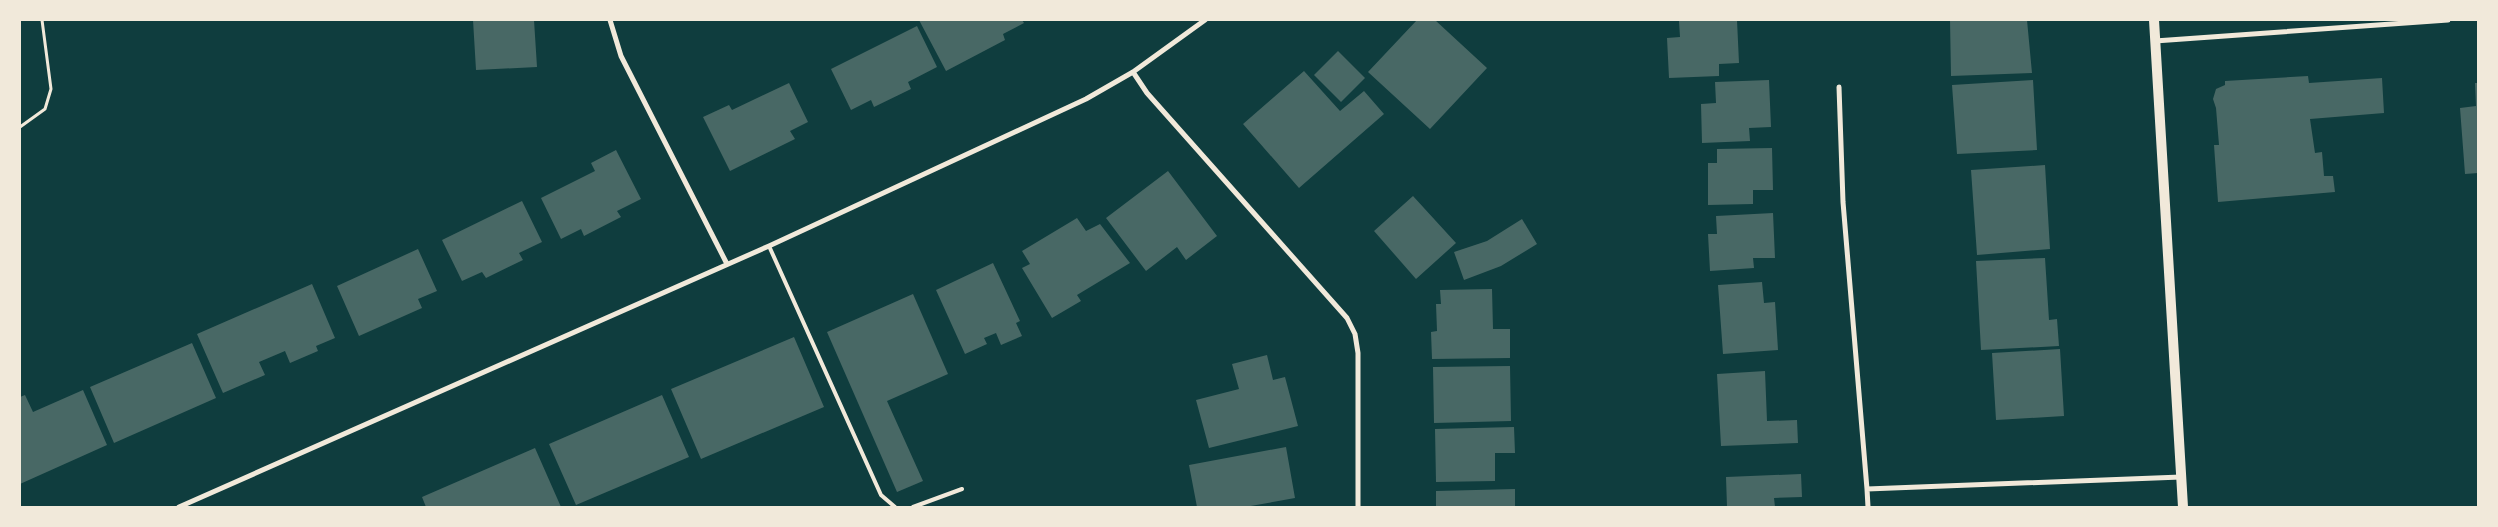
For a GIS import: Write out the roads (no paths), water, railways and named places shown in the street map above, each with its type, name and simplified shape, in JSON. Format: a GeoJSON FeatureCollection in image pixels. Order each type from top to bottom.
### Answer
{"type":"FeatureCollection","features":[{"type":"Feature","properties":{"kind":"main road"},"geometry":{"type":"LineString","coordinates":[[2154,20],[2183,507]]}},
{"type":"Feature","properties":{"kind":"street"},"geometry":{"type":"LineString","coordinates":[[610,20],[621,56],[727,264]]}},
{"type":"Feature","properties":{"kind":"street"},"geometry":{"type":"LineString","coordinates":[[179,507],[769,246],[1078,103],[1133,72],[1205,20]]}},
{"type":"Feature","properties":{"kind":"street"},"geometry":{"type":"LineString","coordinates":[[2155,41],[2386,22],[2448,20]]}},
{"type":"Feature","properties":{"kind":"street"},"geometry":{"type":"LineString","coordinates":[[1133,72],[1147,93],[1347,318],[1355,334],[1358,353],[1358,507]]}},
{"type":"Feature","properties":{"kind":"street"},"geometry":{"type":"LineString","coordinates":[[1839,87],[1843,202],[1868,507]]}},
{"type":"Feature","properties":{"kind":"street"},"geometry":{"type":"LineString","coordinates":[[1867,489],[2181,477]]}},
{"type":"Feature","properties":{"kind":"lane"},"geometry":{"type":"LineString","coordinates":[[769,246],[881,495],[895,507]]}},
{"type":"Feature","properties":{"kind":"lane"},"geometry":{"type":"LineString","coordinates":[[913,507],[962,489]]}}]}
